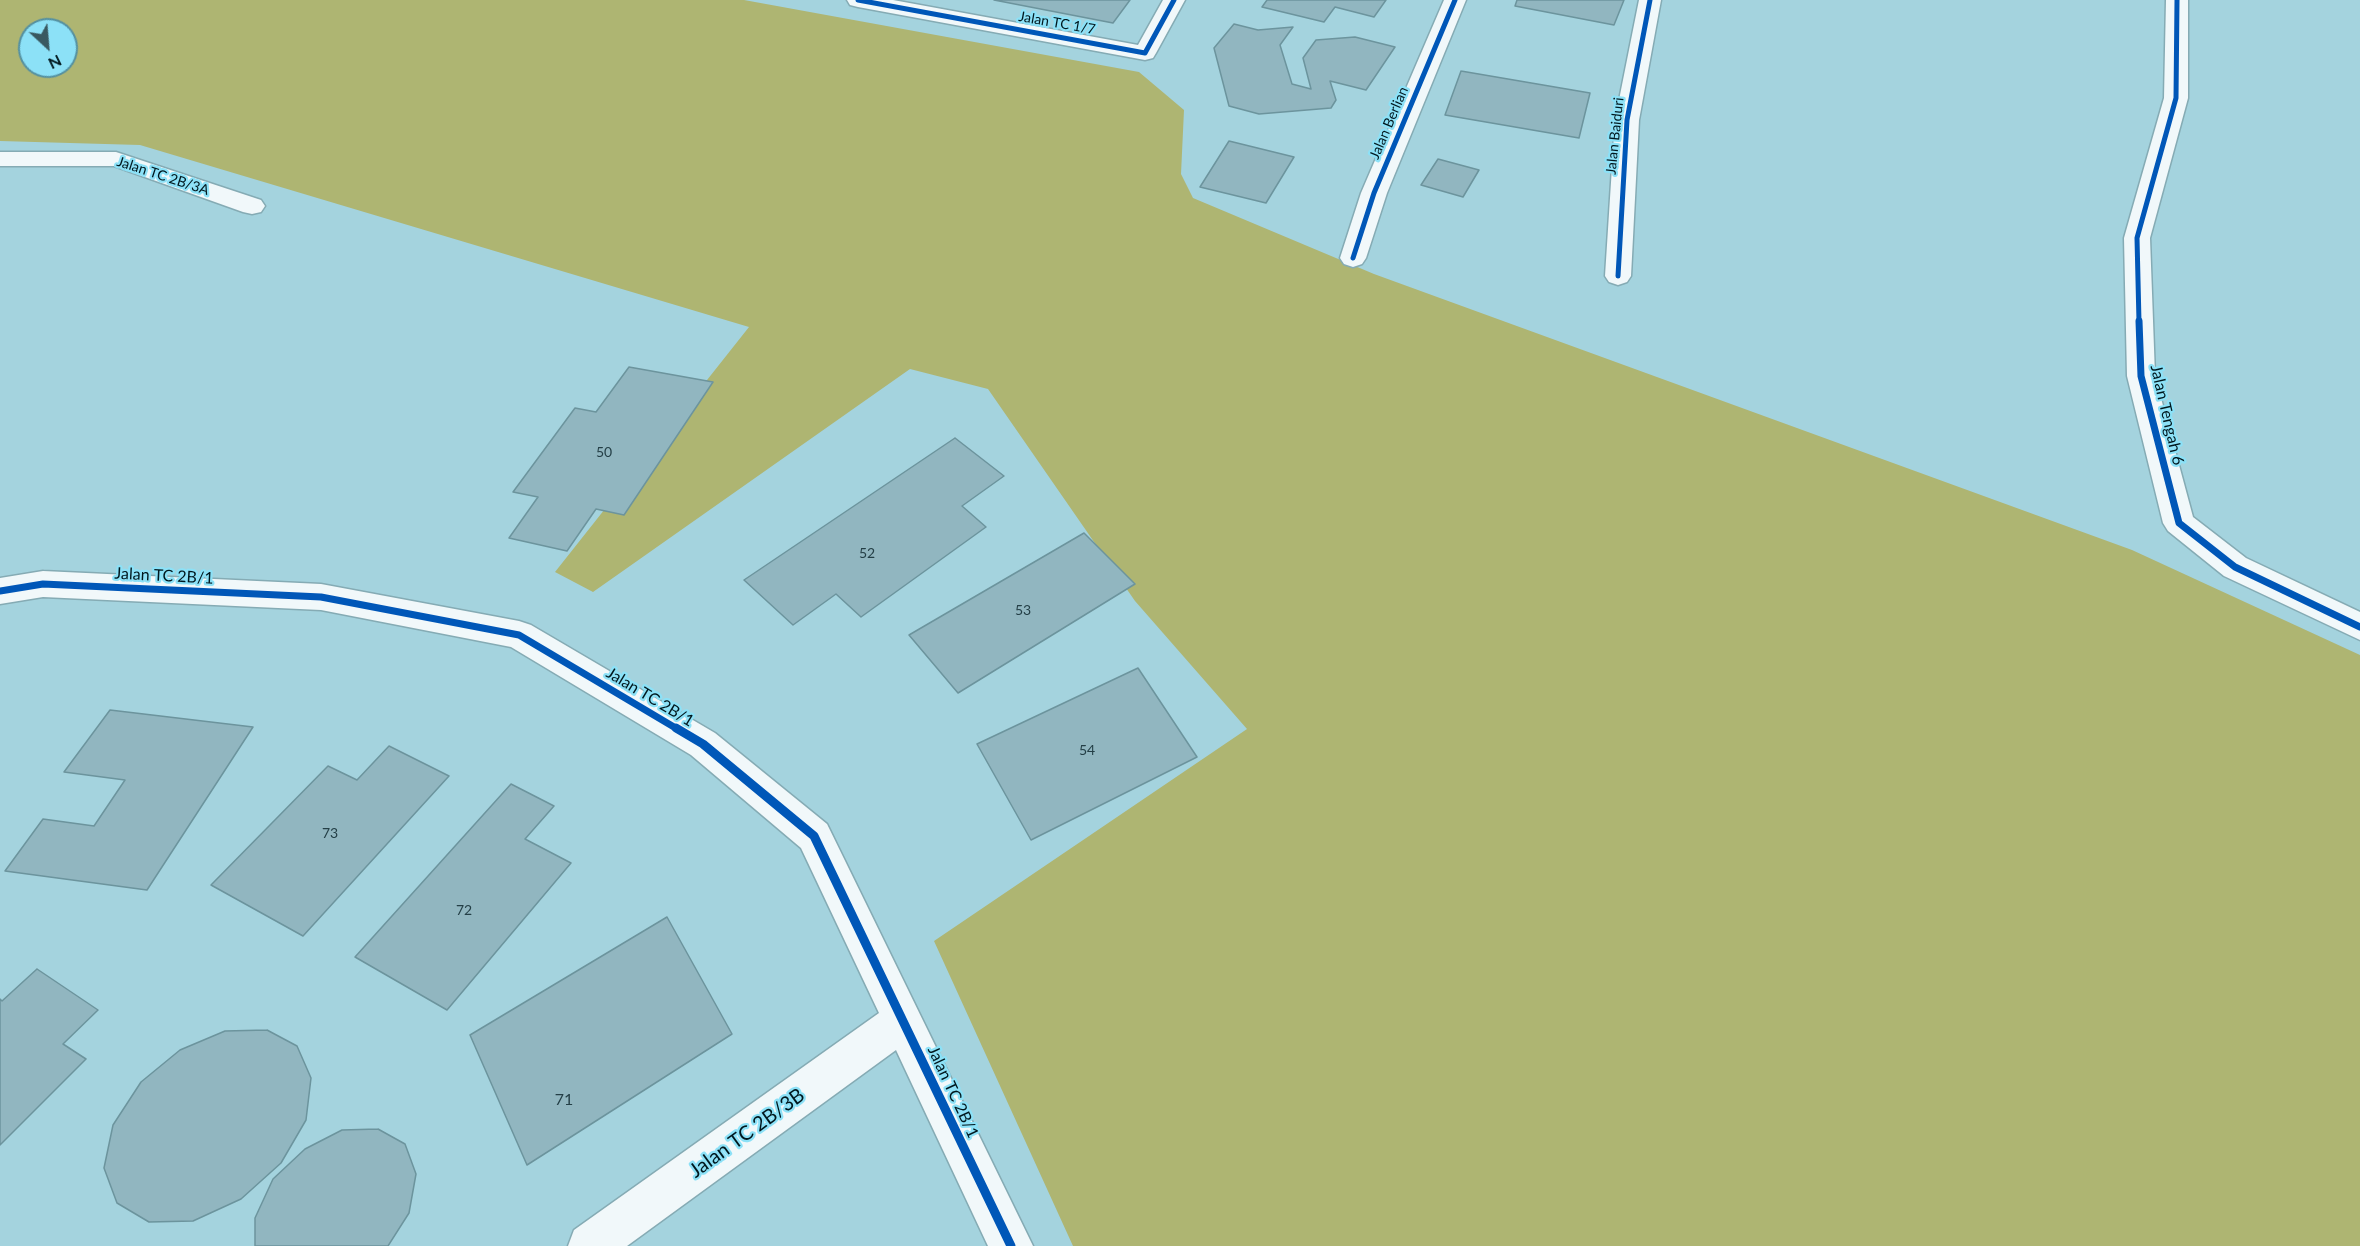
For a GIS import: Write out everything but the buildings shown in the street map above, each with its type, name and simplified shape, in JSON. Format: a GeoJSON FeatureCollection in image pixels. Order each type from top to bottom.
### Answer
{"type":"FeatureCollection","features":[{"type":"Feature","properties":{"kind":"street","name":"Jalan TC 1/7"},"geometry":{"type":"LineString","coordinates":[[858,0],[1145,53],[1174,0]]}},
{"type":"Feature","properties":{"kind":"street","name":"Jalan Berlian"},"geometry":{"type":"LineString","coordinates":[[1353,258],[1374,193],[1455,0]]}},
{"type":"Feature","properties":{"kind":"street","name":"Jalan Baiduri"},"geometry":{"type":"LineString","coordinates":[[1618,276],[1628,120],[1650,0]]}},
{"type":"Feature","properties":{"kind":"street","name":"Jalan Tengah 6"},"geometry":{"type":"LineString","coordinates":[[2177,0],[2176,98],[2137,238],[2141,376],[2179,523],[2235,567],[2360,627]]}},
{"type":"Feature","properties":{"kind":"street","name":"Jalan TC 2B/3A"},"geometry":{"type":"LineString","coordinates":[[0,159],[116,159],[252,206]]}},
{"type":"Feature","properties":{"kind":"street","name":"Jalan TC 2B/1"},"geometry":{"type":"LineString","coordinates":[[0,591],[43,584],[321,597],[519,635],[703,744],[814,836],[1011,1246]]}},
{"type":"Feature","properties":{"kind":"street","name":"Jalan TC 2B/3B"},"geometry":{"type":"LineString","coordinates":[[590,1246],[903,1020]]}},
{"type":"Feature","properties":{"kind":"green space"},"geometry":{"type":"Polygon","coordinates":[[[0,0],[744,0],[1139,72],[1184,110],[1181,174],[1193,198],[1374,274],[2132,550],[2360,655],[2360,1246],[1073,1246],[934,941],[1247,729],[1135,601],[988,389],[910,369],[593,592],[555,572],[749,327],[140,145],[0,141],[0,0]]]}},
{"type":"Feature","properties":{"kind":"cycle path"},"geometry":{"type":"LineString","coordinates":[[858,0],[1145,53],[1174,0]]}},
{"type":"Feature","properties":{"kind":"cycle path"},"geometry":{"type":"LineString","coordinates":[[1353,258],[1374,193],[1455,0]]}},
{"type":"Feature","properties":{"kind":"cycle path"},"geometry":{"type":"LineString","coordinates":[[1618,276],[1627,120],[1650,0]]}},
{"type":"Feature","properties":{"kind":"cycle path"},"geometry":{"type":"LineString","coordinates":[[2177,0],[2176,98],[2137,238],[2141,376],[2179,523],[2235,567],[2360,627]]}},
{"type":"Feature","properties":{"kind":"cycle path"},"geometry":{"type":"LineString","coordinates":[[0,591],[43,584],[321,597],[519,635],[703,744],[814,836],[1011,1246]]}}]}
